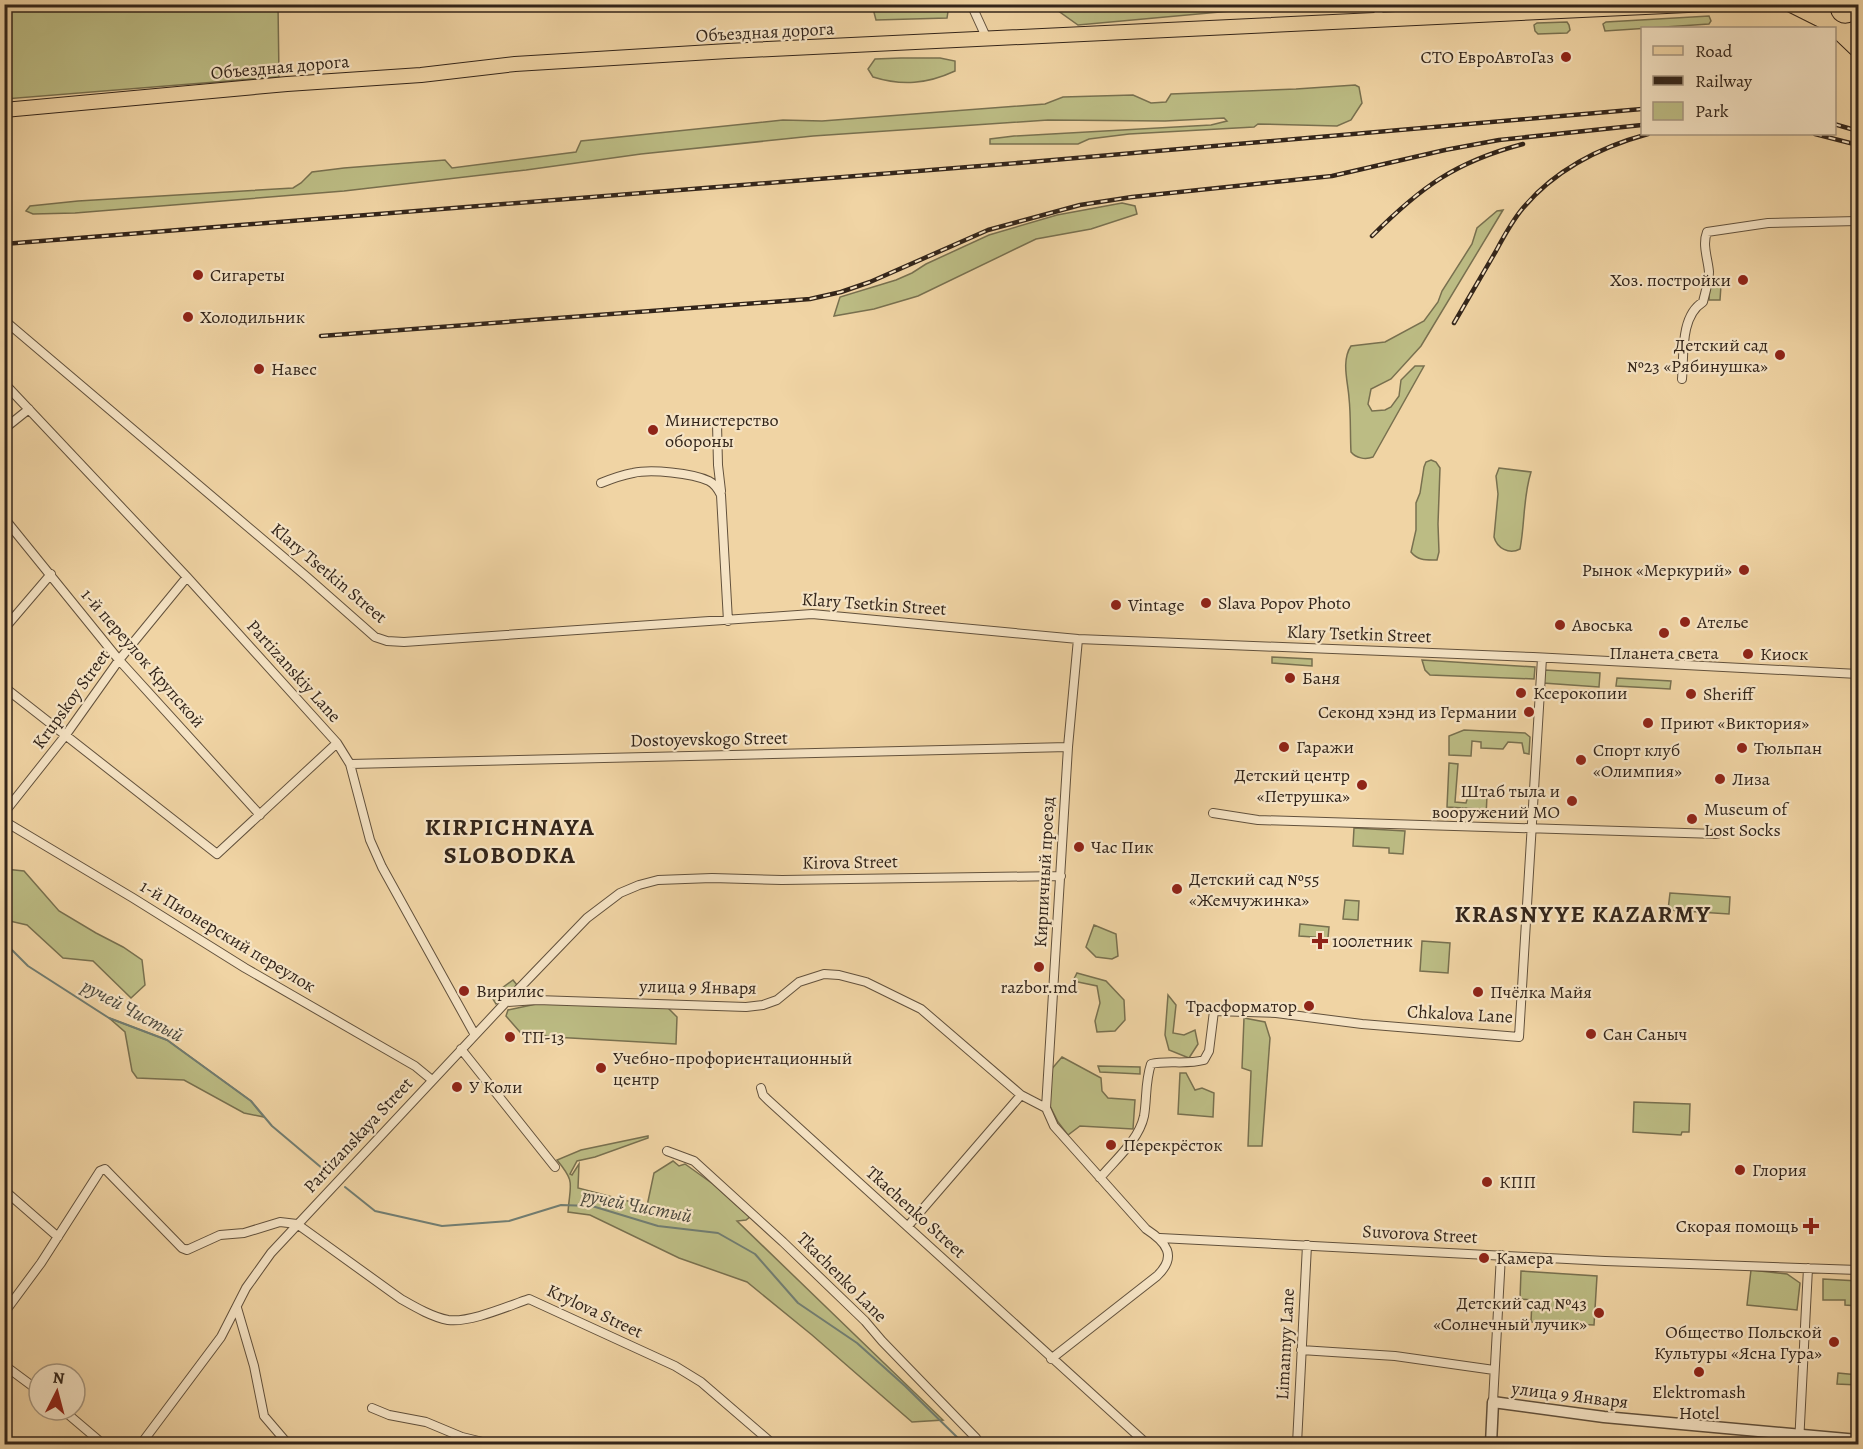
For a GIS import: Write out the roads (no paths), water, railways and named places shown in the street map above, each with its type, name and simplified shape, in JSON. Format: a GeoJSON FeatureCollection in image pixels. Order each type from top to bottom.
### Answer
{"type":"FeatureCollection","features":[{"type":"Feature","properties":{"kind":"main road","name":"Объездная дорога"},"geometry":{"type":"LineString","coordinates":[[4,110],[284,84],[421,75],[515,64],[1709,4]]}},
{"type":"Feature","properties":{"kind":"main road"},"geometry":{"type":"LineString","coordinates":[[1789,4],[1832,27]]}},
{"type":"Feature","properties":{"kind":"main road"},"geometry":{"type":"LineString","coordinates":[[1823,4],[1823,13],[1832,27]]}},
{"type":"Feature","properties":{"kind":"main road"},"geometry":{"type":"LineString","coordinates":[[1836,28],[1847,31],[1858,27]]}},
{"type":"Feature","properties":{"kind":"main road"},"geometry":{"type":"LineString","coordinates":[[1836,31],[1858,51]]}},
{"type":"Feature","properties":{"kind":"street"},"geometry":{"type":"LineString","coordinates":[[971,4],[987,39]]}},
{"type":"Feature","properties":{"kind":"street"},"geometry":{"type":"LineString","coordinates":[[1378,4],[1379,21]]}},
{"type":"Feature","properties":{"kind":"street"},"geometry":{"type":"LineString","coordinates":[[1682,379],[1685,335],[1696,306],[1702,302],[1709,273],[1706,262],[1705,237],[1707,232],[1768,223],[1858,221]]}},
{"type":"Feature","properties":{"kind":"street","name":"Klary Tsetkin Street"},"geometry":{"type":"LineString","coordinates":[[4,321],[298,569],[375,637],[387,641],[404,642],[835,614],[1078,639],[1542,658],[1858,674]]}},
{"type":"Feature","properties":{"kind":"street","name":"Partizanskiy Lane"},"geometry":{"type":"LineString","coordinates":[[4,383],[187,577],[338,743],[350,764],[370,840],[382,867],[475,1035]]}},
{"type":"Feature","properties":{"kind":"street"},"geometry":{"type":"LineString","coordinates":[[4,429],[29,409]]}},
{"type":"Feature","properties":{"kind":"street"},"geometry":{"type":"LineString","coordinates":[[717,423],[728,621]]}},
{"type":"Feature","properties":{"kind":"street"},"geometry":{"type":"LineString","coordinates":[[601,483],[635,472],[662,472],[708,481],[717,487],[721,495]]}},
{"type":"Feature","properties":{"kind":"street","name":"1-й переулок Крупской"},"geometry":{"type":"LineString","coordinates":[[4,518],[119,660],[260,815]]}},
{"type":"Feature","properties":{"kind":"street"},"geometry":{"type":"LineString","coordinates":[[4,629],[51,574]]}},
{"type":"Feature","properties":{"kind":"street","name":"Krupskoy Street"},"geometry":{"type":"LineString","coordinates":[[4,813],[65,736],[119,660],[187,577]]}},
{"type":"Feature","properties":{"kind":"street","name":"Кирпичный проезд"},"geometry":{"type":"LineString","coordinates":[[1046,1108],[1068,747],[1078,639]]}},
{"type":"Feature","properties":{"kind":"street","name":"Chkalova Lane"},"geometry":{"type":"LineString","coordinates":[[1100,1178],[1138,1132],[1143,1118],[1147,1077],[1151,1064],[1194,1063],[1204,1060],[1209,1051],[1214,1011],[1276,1013],[1362,1024],[1519,1037],[1542,658]]}},
{"type":"Feature","properties":{"kind":"street"},"geometry":{"type":"LineString","coordinates":[[4,687],[216,854],[338,743]]}},
{"type":"Feature","properties":{"kind":"street","name":"Dostoyevskogo Street"},"geometry":{"type":"LineString","coordinates":[[350,764],[1068,747]]}},
{"type":"Feature","properties":{"kind":"street"},"geometry":{"type":"LineString","coordinates":[[1213,813],[1258,820],[1717,834]]}},
{"type":"Feature","properties":{"kind":"street","name":"1-й Пионерский переулок"},"geometry":{"type":"LineString","coordinates":[[4,821],[245,968],[415,1066],[432,1080]]}},
{"type":"Feature","properties":{"kind":"street","name":"Kirova Street"},"geometry":{"type":"LineString","coordinates":[[639,885],[658,880],[712,878],[782,880],[1061,876]]}},
{"type":"Feature","properties":{"kind":"street","name":"Partizanskaya Street"},"geometry":{"type":"LineString","coordinates":[[141,1444],[204,1361],[259,1268],[297,1224],[587,918],[610,899],[639,885]]}},
{"type":"Feature","properties":{"kind":"street","name":"улица 9 Января"},"geometry":{"type":"LineString","coordinates":[[506,1002],[537,1000],[746,1007],[777,1000],[799,982],[810,978],[824,974],[839,975],[866,982],[921,1009],[1021,1095],[1046,1108]]}},
{"type":"Feature","properties":{"kind":"street"},"geometry":{"type":"LineString","coordinates":[[461,1049],[555,1167]]}},
{"type":"Feature","properties":{"kind":"street","name":"Tkachenko Street"},"geometry":{"type":"LineString","coordinates":[[761,1088],[768,1100],[1147,1444]]}},
{"type":"Feature","properties":{"kind":"street"},"geometry":{"type":"LineString","coordinates":[[908,1226],[1021,1095]]}},
{"type":"Feature","properties":{"kind":"street"},"geometry":{"type":"LineString","coordinates":[[1046,1108],[1054,1126],[1146,1229],[1160,1238],[1167,1250],[1164,1270],[1051,1359]]}},
{"type":"Feature","properties":{"kind":"street","name":"Tkachenko Lane"},"geometry":{"type":"LineString","coordinates":[[667,1151],[694,1161],[783,1242],[865,1321],[980,1444]]}},
{"type":"Feature","properties":{"kind":"street"},"geometry":{"type":"LineString","coordinates":[[4,1313],[58,1237],[100,1171],[105,1169],[182,1248],[187,1250],[220,1234],[244,1233],[280,1222],[297,1224]]}},
{"type":"Feature","properties":{"kind":"street"},"geometry":{"type":"LineString","coordinates":[[4,1190],[58,1237]]}},
{"type":"Feature","properties":{"kind":"street","name":"Krylova Street"},"geometry":{"type":"LineString","coordinates":[[297,1224],[401,1299],[433,1315],[447,1320],[481,1316],[530,1299],[655,1356],[701,1382],[773,1444]]}},
{"type":"Feature","properties":{"kind":"street","name":"Suvorova Street"},"geometry":{"type":"LineString","coordinates":[[1160,1238],[1858,1270]]}},
{"type":"Feature","properties":{"kind":"street","name":"Limannyy Lane"},"geometry":{"type":"LineString","coordinates":[[1297,1444],[1306,1245]]}},
{"type":"Feature","properties":{"kind":"street"},"geometry":{"type":"LineString","coordinates":[[1491,1444],[1502,1255]]}},
{"type":"Feature","properties":{"kind":"street"},"geometry":{"type":"LineString","coordinates":[[1799,1440],[1808,1268]]}},
{"type":"Feature","properties":{"kind":"street"},"geometry":{"type":"LineString","coordinates":[[237,1308],[255,1365],[264,1416],[288,1444]]}},
{"type":"Feature","properties":{"kind":"street","name":"улица 9 Января"},"geometry":{"type":"LineString","coordinates":[[1301,1350],[1395,1356],[1494,1370]]}},
{"type":"Feature","properties":{"kind":"street"},"geometry":{"type":"LineString","coordinates":[[4,1365],[27,1382]]}},
{"type":"Feature","properties":{"kind":"street","name":"улица 9 Января"},"geometry":{"type":"LineString","coordinates":[[1493,1402],[1799,1440],[1858,1440]]}},
{"type":"Feature","properties":{"kind":"street"},"geometry":{"type":"LineString","coordinates":[[372,1408],[426,1422],[462,1437],[490,1444]]}},
{"type":"Feature","properties":{"kind":"street"},"geometry":{"type":"LineString","coordinates":[[77,1422],[104,1444]]}},
{"type":"Feature","properties":{"kind":"waterway","name":"ручей Чистый"},"geometry":{"type":"LineString","coordinates":[[4,942],[28,966],[109,1018],[167,1040],[251,1101],[272,1126],[329,1174]]}},
{"type":"Feature","properties":{"kind":"waterway","name":"ручей Чистый"},"geometry":{"type":"LineString","coordinates":[[345,1187],[375,1211],[442,1226],[509,1221],[561,1205],[592,1206],[658,1226],[718,1233],[755,1254],[798,1303],[857,1343],[964,1444]]}},
{"type":"Feature","properties":{"kind":"railway"},"geometry":{"type":"LineString","coordinates":[[4,244],[1030,162],[1641,109]]}},
{"type":"Feature","properties":{"kind":"railway"},"geometry":{"type":"LineString","coordinates":[[321,336],[810,299],[870,282],[988,230],[1080,205],[1132,197],[1332,176],[1499,140],[1641,125]]}},
{"type":"Feature","properties":{"kind":"railway"},"geometry":{"type":"LineString","coordinates":[[1836,125],[1858,131]]}},
{"type":"Feature","properties":{"kind":"railway"},"geometry":{"type":"LineString","coordinates":[[1454,323],[1512,223],[1536,194],[1564,171],[1596,153],[1644,135]]}},
{"type":"Feature","properties":{"kind":"railway"},"geometry":{"type":"LineString","coordinates":[[1819,135],[1858,145]]}},
{"type":"Feature","properties":{"kind":"railway"},"geometry":{"type":"LineString","coordinates":[[1372,236],[1407,203],[1440,178],[1478,159],[1523,144]]}},
{"type":"Feature","properties":{"kind":"place","name":"СТО ЕвроАвтоГаз"},"geometry":{"type":"Point","coordinates":[1566,57]}},
{"type":"Feature","properties":{"kind":"place","name":"Сигареты"},"geometry":{"type":"Point","coordinates":[198,275]}},
{"type":"Feature","properties":{"kind":"place","name":"Хоз. постройки"},"geometry":{"type":"Point","coordinates":[1743,280]}},
{"type":"Feature","properties":{"kind":"place","name":"Холодильник"},"geometry":{"type":"Point","coordinates":[188,317]}},
{"type":"Feature","properties":{"kind":"place","name":"Детский сад №23 «Рябинушка»"},"geometry":{"type":"Point","coordinates":[1780,355]}},
{"type":"Feature","properties":{"kind":"place","name":"Навес"},"geometry":{"type":"Point","coordinates":[259,369]}},
{"type":"Feature","properties":{"kind":"place","name":"Министерство обороны"},"geometry":{"type":"Point","coordinates":[653,430]}},
{"type":"Feature","properties":{"kind":"place","name":"Рынок «Меркурий»"},"geometry":{"type":"Point","coordinates":[1744,570]}},
{"type":"Feature","properties":{"kind":"place","name":"Slava Popov Photo"},"geometry":{"type":"Point","coordinates":[1206,603]}},
{"type":"Feature","properties":{"kind":"place","name":"Vintage"},"geometry":{"type":"Point","coordinates":[1116,605]}},
{"type":"Feature","properties":{"kind":"place","name":"Ателье"},"geometry":{"type":"Point","coordinates":[1685,622]}},
{"type":"Feature","properties":{"kind":"place","name":"Авоська"},"geometry":{"type":"Point","coordinates":[1560,625]}},
{"type":"Feature","properties":{"kind":"place","name":"Планета света"},"geometry":{"type":"Point","coordinates":[1664,633]}},
{"type":"Feature","properties":{"kind":"place","name":"Киоск"},"geometry":{"type":"Point","coordinates":[1748,654]}},
{"type":"Feature","properties":{"kind":"place","name":"Баня"},"geometry":{"type":"Point","coordinates":[1290,678]}},
{"type":"Feature","properties":{"kind":"place","name":"Ксерокопии"},"geometry":{"type":"Point","coordinates":[1521,693]}},
{"type":"Feature","properties":{"kind":"place","name":"Sheriff"},"geometry":{"type":"Point","coordinates":[1691,694]}},
{"type":"Feature","properties":{"kind":"place","name":"Секонд хэнд из Германии"},"geometry":{"type":"Point","coordinates":[1529,712]}},
{"type":"Feature","properties":{"kind":"place","name":"Приют «Виктория»"},"geometry":{"type":"Point","coordinates":[1648,723]}},
{"type":"Feature","properties":{"kind":"place","name":"Гаражи"},"geometry":{"type":"Point","coordinates":[1284,747]}},
{"type":"Feature","properties":{"kind":"place","name":"Тюльпан"},"geometry":{"type":"Point","coordinates":[1742,748]}},
{"type":"Feature","properties":{"kind":"place","name":"Спорт клуб «Олимпия»"},"geometry":{"type":"Point","coordinates":[1581,760]}},
{"type":"Feature","properties":{"kind":"place","name":"Лиза"},"geometry":{"type":"Point","coordinates":[1720,779]}},
{"type":"Feature","properties":{"kind":"place","name":"Детский центр «Петрушка»"},"geometry":{"type":"Point","coordinates":[1362,785]}},
{"type":"Feature","properties":{"kind":"place","name":"Штаб тыла и вооружений МО"},"geometry":{"type":"Point","coordinates":[1572,801]}},
{"type":"Feature","properties":{"kind":"place","name":"Museum of Lost Socks"},"geometry":{"type":"Point","coordinates":[1692,819]}},
{"type":"Feature","properties":{"kind":"place","name":"Час Пик"},"geometry":{"type":"Point","coordinates":[1079,847]}},
{"type":"Feature","properties":{"kind":"place","name":"Детский сад №55 «Жемчужинка»"},"geometry":{"type":"Point","coordinates":[1177,889]}},
{"type":"Feature","properties":{"kind":"place","name":"100летник"},"geometry":{"type":"Point","coordinates":[1320,941]}},
{"type":"Feature","properties":{"kind":"place","name":"razbor.md"},"geometry":{"type":"Point","coordinates":[1039,967]}},
{"type":"Feature","properties":{"kind":"place","name":"Вирилис"},"geometry":{"type":"Point","coordinates":[464,991]}},
{"type":"Feature","properties":{"kind":"place","name":"Пчёлка Майя"},"geometry":{"type":"Point","coordinates":[1478,992]}},
{"type":"Feature","properties":{"kind":"place","name":"Трасформатор"},"geometry":{"type":"Point","coordinates":[1309,1006]}},
{"type":"Feature","properties":{"kind":"place","name":"Сан Саныч"},"geometry":{"type":"Point","coordinates":[1591,1034]}},
{"type":"Feature","properties":{"kind":"place","name":"ТП-13"},"geometry":{"type":"Point","coordinates":[510,1037]}},
{"type":"Feature","properties":{"kind":"place","name":"Учебно-профориентационный центр"},"geometry":{"type":"Point","coordinates":[601,1068]}},
{"type":"Feature","properties":{"kind":"place","name":"У Коли"},"geometry":{"type":"Point","coordinates":[457,1087]}},
{"type":"Feature","properties":{"kind":"place","name":"Перекрёсток"},"geometry":{"type":"Point","coordinates":[1111,1145]}},
{"type":"Feature","properties":{"kind":"place","name":"Глория"},"geometry":{"type":"Point","coordinates":[1740,1170]}},
{"type":"Feature","properties":{"kind":"place","name":"КПП"},"geometry":{"type":"Point","coordinates":[1487,1182]}},
{"type":"Feature","properties":{"kind":"place","name":"Скорая помощь"},"geometry":{"type":"Point","coordinates":[1811,1226]}},
{"type":"Feature","properties":{"kind":"place","name":"Камера"},"geometry":{"type":"Point","coordinates":[1484,1258]}},
{"type":"Feature","properties":{"kind":"place","name":"Детский сад №43 «Солнечный лучик»"},"geometry":{"type":"Point","coordinates":[1599,1313]}},
{"type":"Feature","properties":{"kind":"place","name":"Общество Польской Культуры «Ясна Гура»"},"geometry":{"type":"Point","coordinates":[1834,1342]}},
{"type":"Feature","properties":{"kind":"place","name":"Elektromash Hotel"},"geometry":{"type":"Point","coordinates":[1699,1372]}},
{"type":"Feature","properties":{"kind":"district","name":"KIRPICHNAYA SLOBODKA"},"geometry":{"type":"Point","coordinates":[510,841]}},
{"type":"Feature","properties":{"kind":"district","name":"KRASNYYE KAZARMY"},"geometry":{"type":"Point","coordinates":[1583,914]}}]}
